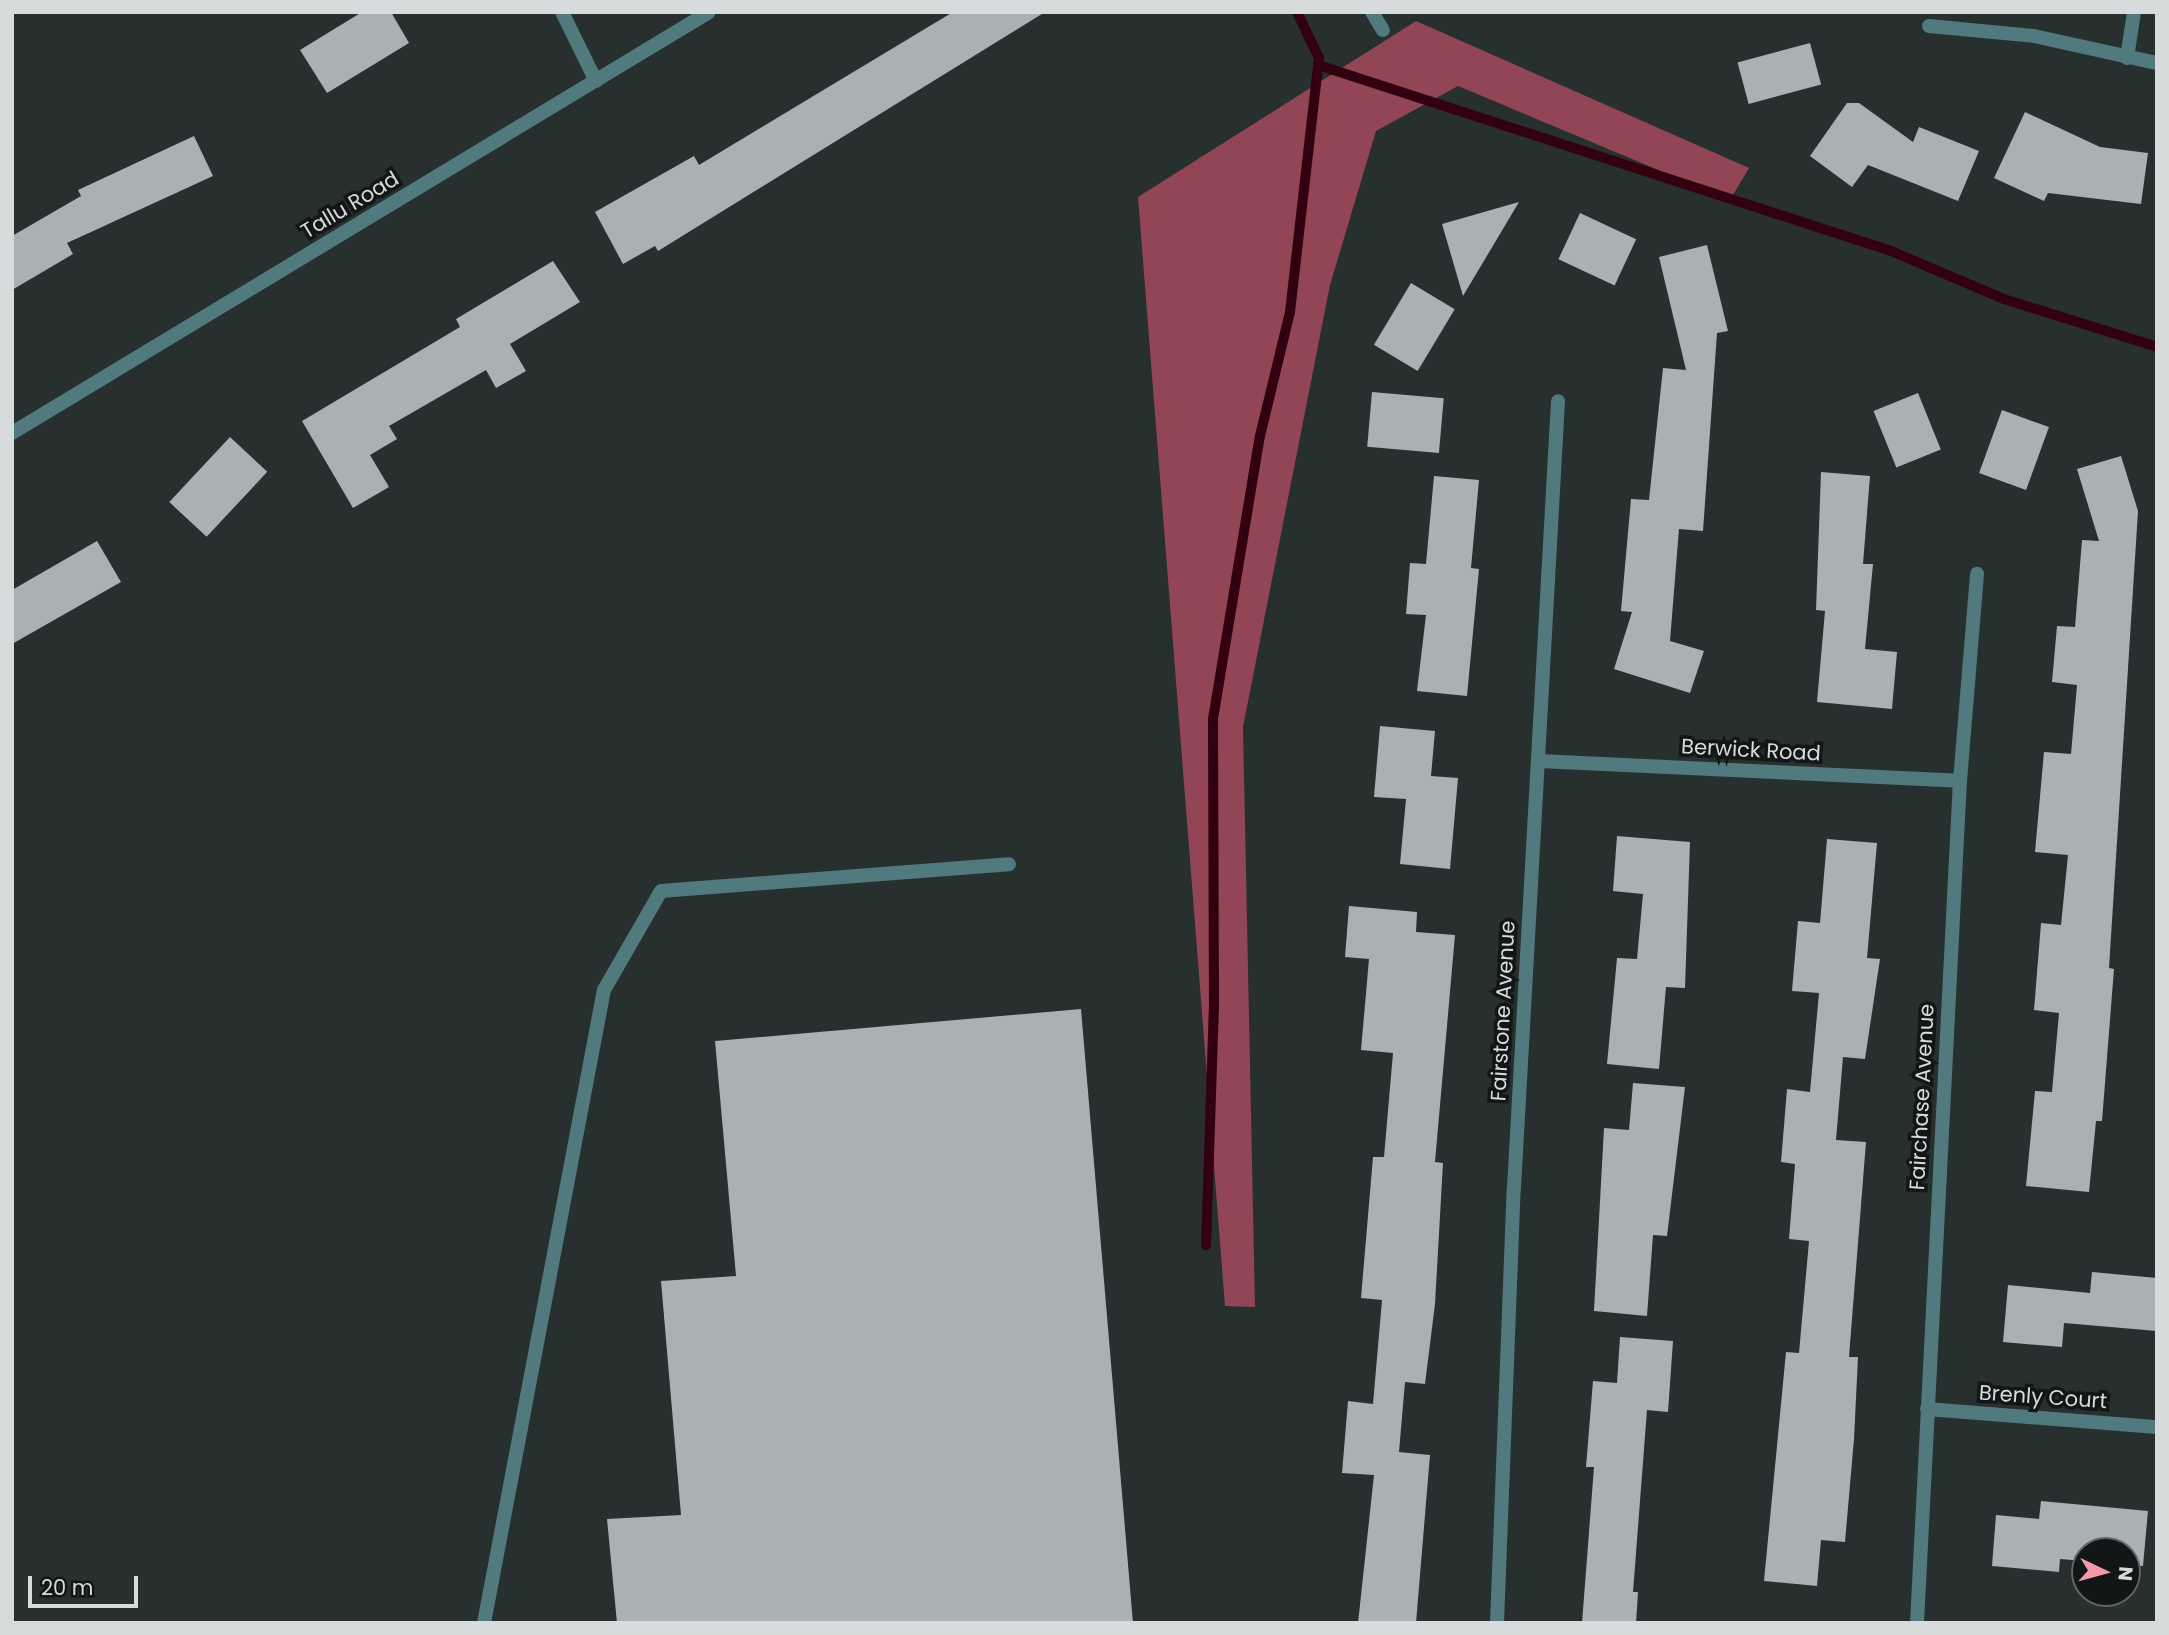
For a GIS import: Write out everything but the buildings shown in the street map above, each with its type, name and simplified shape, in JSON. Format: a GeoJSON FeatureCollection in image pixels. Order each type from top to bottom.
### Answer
{"type":"FeatureCollection","features":[{"type":"Feature","properties":{"kind":"street"},"geometry":{"type":"LineString","coordinates":[[562,12],[596,81]]}},
{"type":"Feature","properties":{"kind":"street","name":"Tallu Road"},"geometry":{"type":"LineString","coordinates":[[12,433],[709,12]]}},
{"type":"Feature","properties":{"kind":"street"},"geometry":{"type":"LineString","coordinates":[[1372,12],[1383,30]]}},
{"type":"Feature","properties":{"kind":"street"},"geometry":{"type":"LineString","coordinates":[[2127,58],[2134,12]]}},
{"type":"Feature","properties":{"kind":"street"},"geometry":{"type":"LineString","coordinates":[[1929,26],[2034,36],[2157,63]]}},
{"type":"Feature","properties":{"kind":"street","name":"Fairstone Avenue"},"geometry":{"type":"LineString","coordinates":[[1497,1623],[1514,1188],[1558,401]]}},
{"type":"Feature","properties":{"kind":"street","name":"Fairchase Avenue"},"geometry":{"type":"LineString","coordinates":[[1917,1623],[1960,781],[1977,574]]}},
{"type":"Feature","properties":{"kind":"street","name":"Berwick Road"},"geometry":{"type":"LineString","coordinates":[[1539,761],[1960,781]]}},
{"type":"Feature","properties":{"kind":"street"},"geometry":{"type":"LineString","coordinates":[[484,1623],[604,990],[661,891],[1009,864]]}},
{"type":"Feature","properties":{"kind":"street","name":"Brenly Court"},"geometry":{"type":"LineString","coordinates":[[1927,1409],[2157,1427]]}},
{"type":"Feature","properties":{"kind":"shaded area"},"geometry":{"type":"Polygon","coordinates":[[[1416,21],[1749,168],[1730,200],[1458,86],[1376,131],[1330,285],[1243,727],[1255,1307],[1225,1306],[1138,197],[1416,21]]]}},
{"type":"Feature","properties":{"kind":"waterway"},"geometry":{"type":"LineString","coordinates":[[1206,1245],[1214,1010],[1213,719],[1260,436],[1290,312],[1319,58],[1297,12]]}},
{"type":"Feature","properties":{"kind":"waterway"},"geometry":{"type":"LineString","coordinates":[[1318,65],[1891,251],[2004,299],[2157,347]]}}]}
